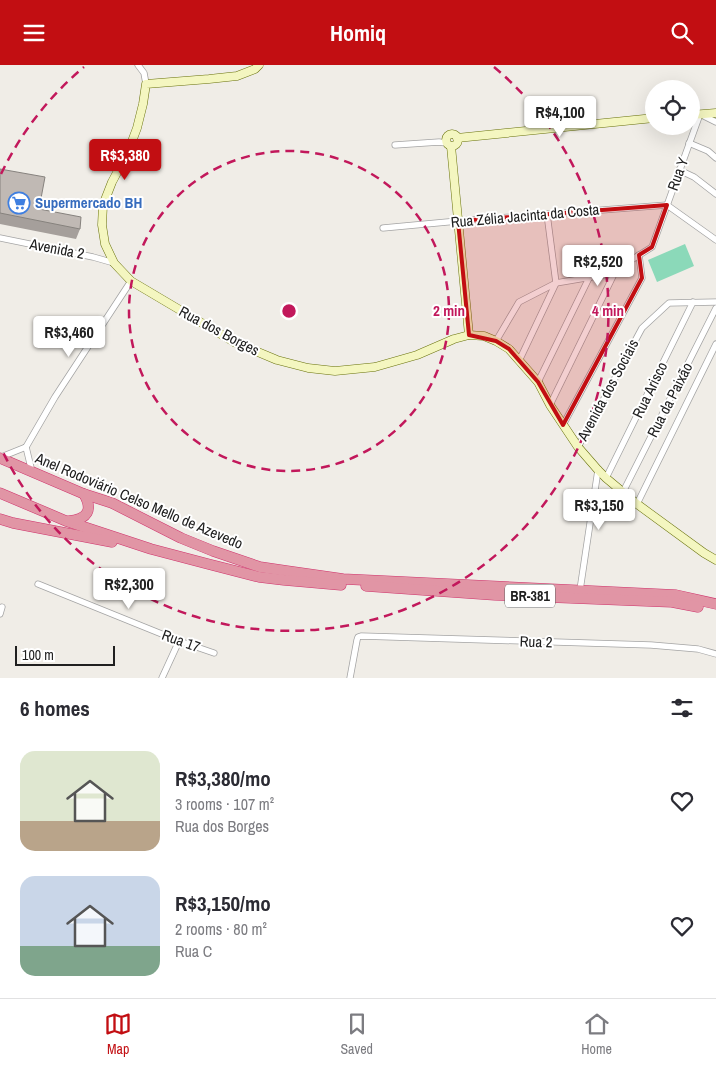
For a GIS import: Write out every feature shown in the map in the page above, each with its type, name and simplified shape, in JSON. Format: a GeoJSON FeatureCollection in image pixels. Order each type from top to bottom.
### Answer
{"type":"FeatureCollection","features":[{"type":"Feature","properties":{"kind":"highway","name":"Anel Rodoviário Celso Mello de Azevedo"},"geometry":{"type":"LineString","coordinates":[[0,458],[84,494],[112,503],[181,538],[260,567],[343,579],[676,595],[716,604]]}},
{"type":"Feature","properties":{"kind":"highway","name":"Anel Rodoviário Celso Mello de Azevedo"},"geometry":{"type":"LineString","coordinates":[[0,493],[66,521],[150,549],[250,575],[284,580],[495,595],[672,602],[716,611]]}},
{"type":"Feature","properties":{"kind":"highway"},"geometry":{"type":"LineString","coordinates":[[66,521],[85,517],[89,503],[84,494]]}},
{"type":"Feature","properties":{"kind":"highway"},"geometry":{"type":"LineString","coordinates":[[0,519],[150,549]]}},
{"type":"Feature","properties":{"kind":"street"},"geometry":{"type":"LineString","coordinates":[[138,65],[144,73],[146,83],[237,76],[255,69],[259,65]]}},
{"type":"Feature","properties":{"kind":"street","name":"Rua dos Borges"},"geometry":{"type":"LineString","coordinates":[[146,83],[144,104],[138,128],[103,205],[102,225],[105,244],[114,263],[131,281],[234,342],[277,360],[308,368],[335,371],[375,367],[417,355],[454,339],[469,335],[484,336],[496,341],[508,349],[538,382],[550,405],[578,447],[606,478],[637,504],[716,560]]}},
{"type":"Feature","properties":{"kind":"street"},"geometry":{"type":"LineString","coordinates":[[700,115],[716,113]]}},
{"type":"Feature","properties":{"kind":"street"},"geometry":{"type":"LineString","coordinates":[[700,117],[716,122]]}},
{"type":"Feature","properties":{"kind":"street"},"geometry":{"type":"LineString","coordinates":[[395,145],[452,143],[645,119]]}},
{"type":"Feature","properties":{"kind":"street","name":"Rua Y"},"geometry":{"type":"LineString","coordinates":[[496,341],[519,302],[556,283],[609,274],[652,247],[691,135]]}},
{"type":"Feature","properties":{"kind":"street"},"geometry":{"type":"LineString","coordinates":[[452,143],[469,335]]}},
{"type":"Feature","properties":{"kind":"street"},"geometry":{"type":"LineString","coordinates":[[689,143],[708,151],[716,158]]}},
{"type":"Feature","properties":{"kind":"street"},"geometry":{"type":"LineString","coordinates":[[679,170],[694,177],[716,194]]}},
{"type":"Feature","properties":{"kind":"street"},"geometry":{"type":"LineString","coordinates":[[667,205],[716,240]]}},
{"type":"Feature","properties":{"kind":"street","name":"Rua Zélia Jacinta da Costa"},"geometry":{"type":"LineString","coordinates":[[383,228],[546,213],[667,205]]}},
{"type":"Feature","properties":{"kind":"street"},"geometry":{"type":"LineString","coordinates":[[519,361],[556,283],[546,213]]}},
{"type":"Feature","properties":{"kind":"street","name":"Avenida 2"},"geometry":{"type":"LineString","coordinates":[[0,238],[100,258],[114,263]]}},
{"type":"Feature","properties":{"kind":"street"},"geometry":{"type":"LineString","coordinates":[[563,425],[642,278],[639,255]]}},
{"type":"Feature","properties":{"kind":"street"},"geometry":{"type":"LineString","coordinates":[[550,405],[616,269]]}},
{"type":"Feature","properties":{"kind":"street"},"geometry":{"type":"LineString","coordinates":[[538,382],[589,278]]}},
{"type":"Feature","properties":{"kind":"street"},"geometry":{"type":"LineString","coordinates":[[0,458],[26,447],[131,281]]}},
{"type":"Feature","properties":{"kind":"street","name":"Rua Arisco"},"geometry":{"type":"LineString","coordinates":[[606,478],[693,302]]}},
{"type":"Feature","properties":{"kind":"street","name":"Avenida dos Sociais"},"geometry":{"type":"LineString","coordinates":[[578,447],[642,327],[669,303],[716,302]]}},
{"type":"Feature","properties":{"kind":"street","name":"Rua da Paixão"},"geometry":{"type":"LineString","coordinates":[[623,492],[716,309]]}},
{"type":"Feature","properties":{"kind":"street"},"geometry":{"type":"LineString","coordinates":[[637,504],[716,344]]}},
{"type":"Feature","properties":{"kind":"street"},"geometry":{"type":"LineString","coordinates":[[26,447],[32,472]]}},
{"type":"Feature","properties":{"kind":"street"},"geometry":{"type":"LineString","coordinates":[[580,590],[598,470]]}},
{"type":"Feature","properties":{"kind":"street","name":"Rua 17"},"geometry":{"type":"LineString","coordinates":[[38,584],[179,641],[214,653]]}},
{"type":"Feature","properties":{"kind":"street","name":"Rua 2"},"geometry":{"type":"LineString","coordinates":[[350,678],[357,640],[361,636],[651,645],[698,649],[716,654]]}},
{"type":"Feature","properties":{"kind":"street"},"geometry":{"type":"LineString","coordinates":[[162,678],[179,641]]}},
{"type":"Feature","properties":{"kind":"highlighted area"},"geometry":{"type":"Polygon","coordinates":[[[667,205],[652,247],[639,255],[642,278],[563,425],[538,382],[509,349],[496,341],[469,335],[458,221],[667,205]]]}},
{"type":"Feature","properties":{"kind":"green space"},"geometry":{"type":"Polygon","coordinates":[[[685,244],[694,266],[657,282],[648,260],[685,244]]]}},
{"type":"Feature","properties":{"kind":"building"},"geometry":{"type":"Polygon","coordinates":[[[0,169],[45,177],[39,209],[81,217],[80,229],[0,213],[0,169]]]}},
{"type":"Feature","properties":{"kind":"place","name":"Supermercado BH"},"geometry":{"type":"Point","coordinates":[19,203]}}]}
